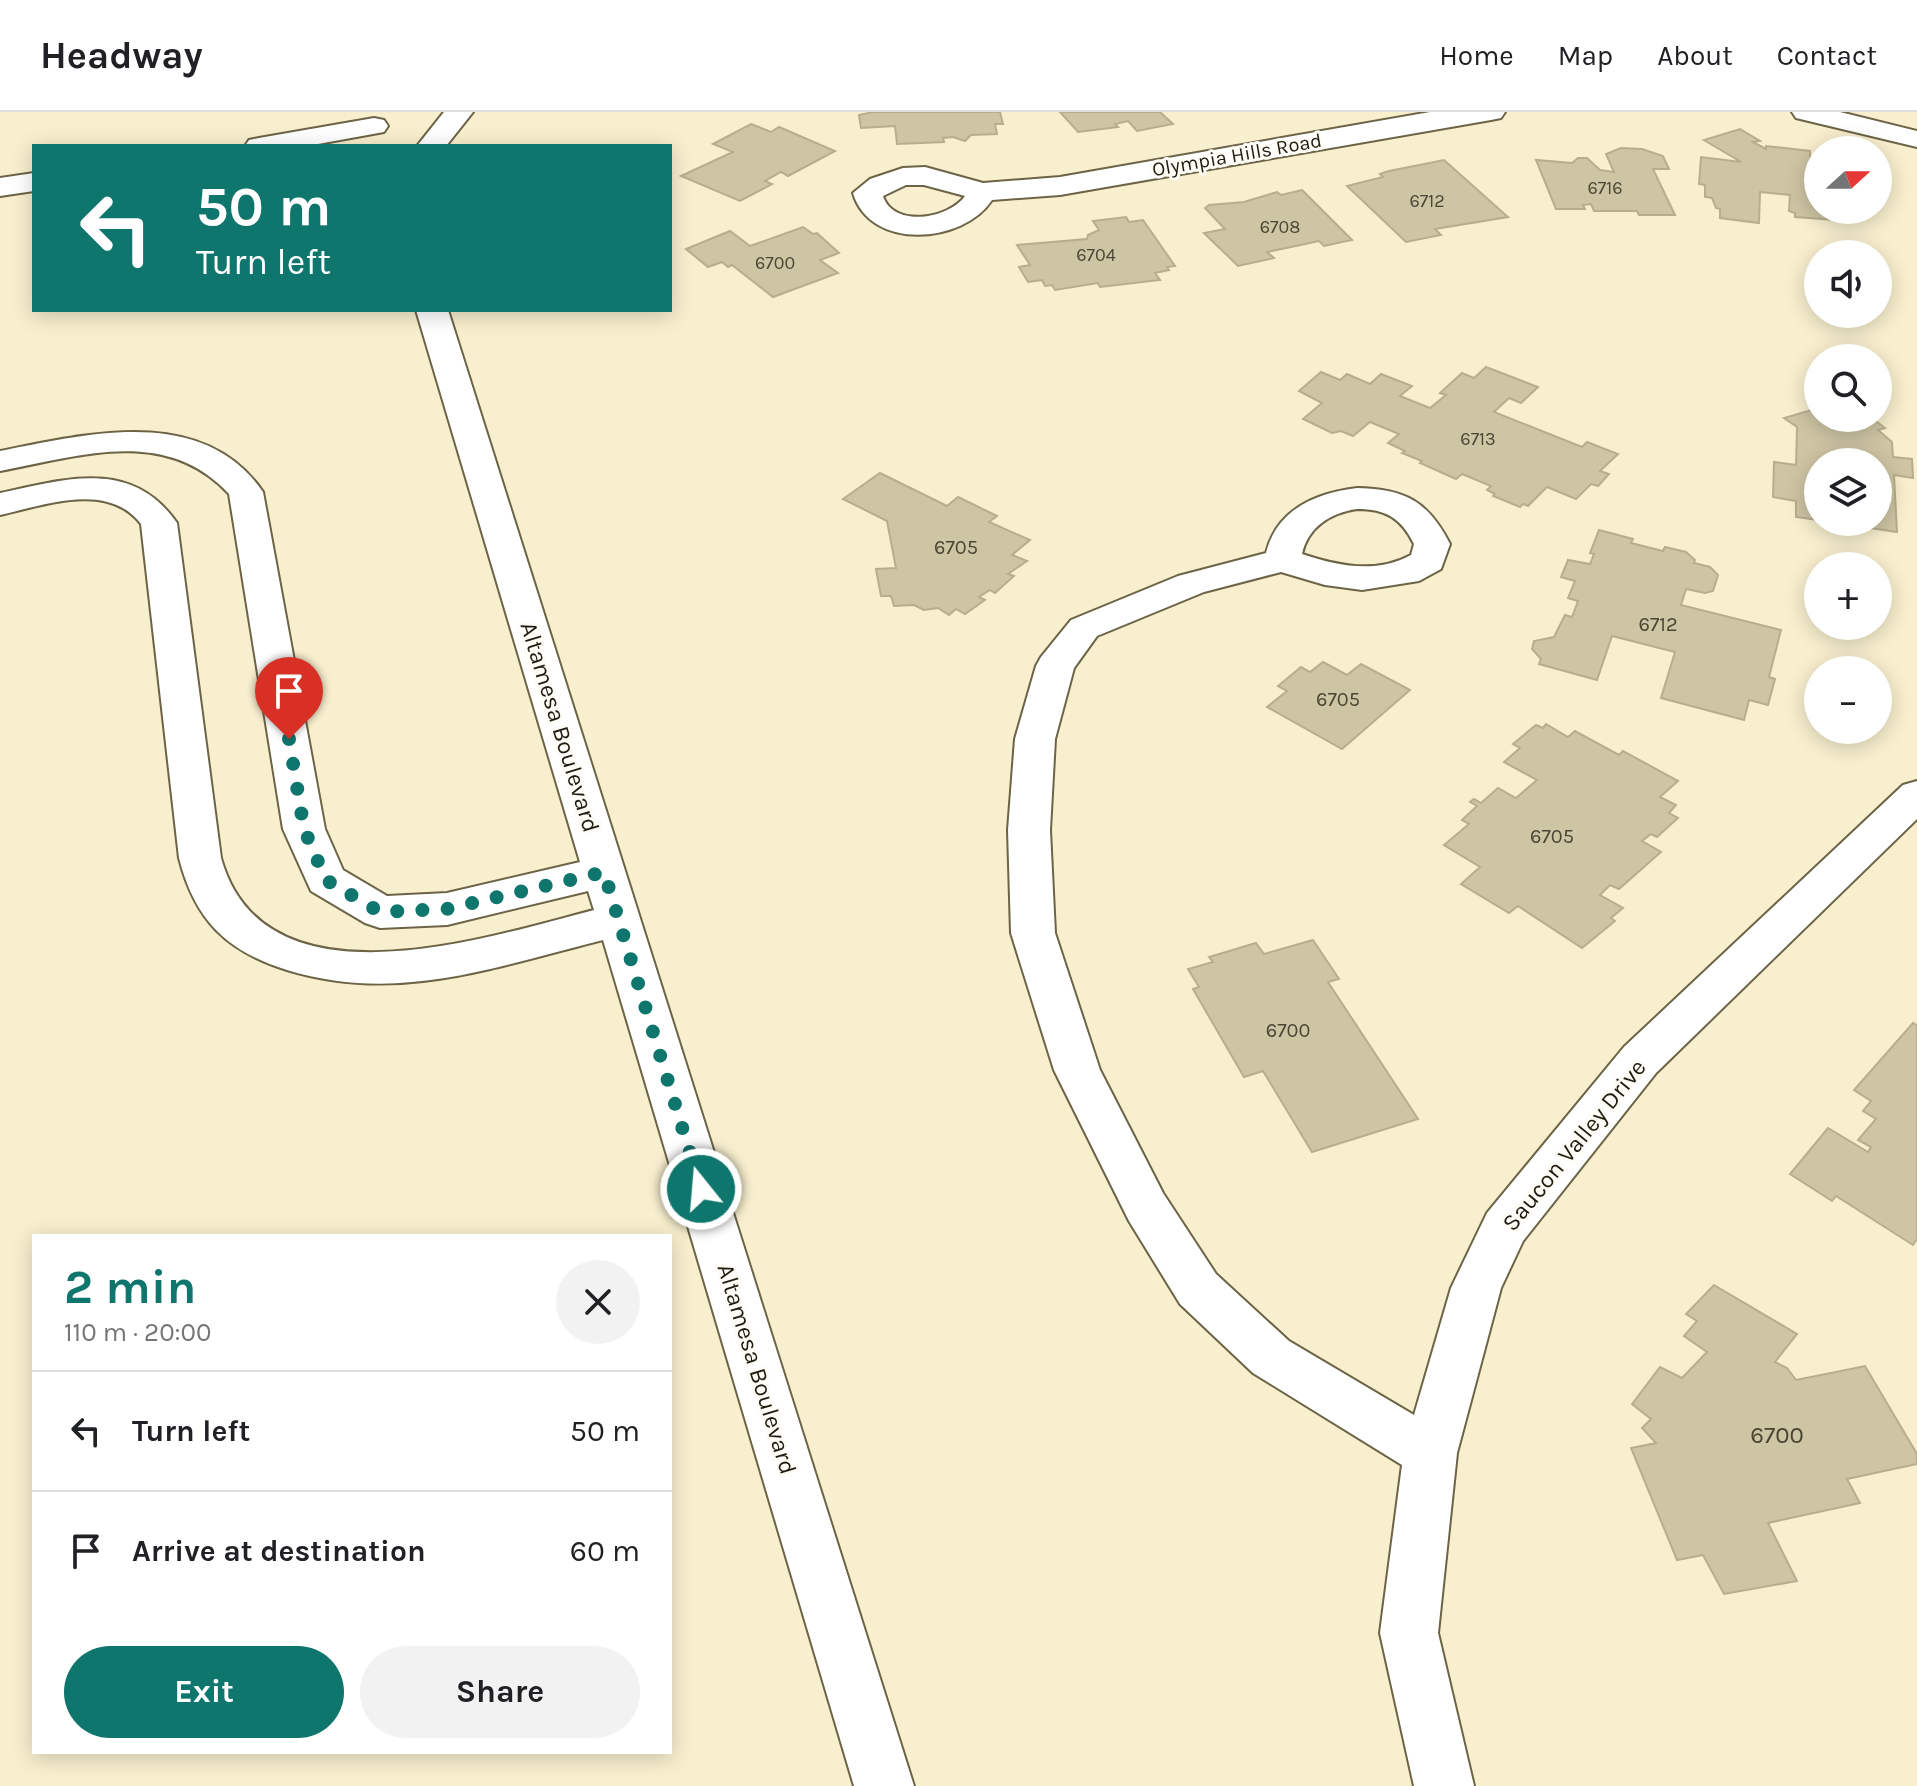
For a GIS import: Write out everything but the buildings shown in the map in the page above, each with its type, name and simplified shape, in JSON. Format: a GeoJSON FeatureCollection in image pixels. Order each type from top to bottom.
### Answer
{"type":"FeatureCollection","features":[{"type":"Feature","properties":{"kind":"street"},"geometry":{"type":"LineString","coordinates":[[433,144],[459,112]]}},
{"type":"Feature","properties":{"kind":"street","name":"Olympia Hills Road"},"geometry":{"type":"LineString","coordinates":[[982,192],[1060,186],[1491,112]]}},
{"type":"Feature","properties":{"kind":"street"},"geometry":{"type":"LineString","coordinates":[[1806,112],[1917,139]]}},
{"type":"Feature","properties":{"kind":"street"},"geometry":{"type":"LineString","coordinates":[[272,144],[375,128]]}},
{"type":"Feature","properties":{"kind":"street"},"geometry":{"type":"LineString","coordinates":[[0,187],[32,182]]}},
{"type":"Feature","properties":{"kind":"street","name":"Altamesa Boulevard"},"geometry":{"type":"LineString","coordinates":[[433,312],[884,1786]]}},
{"type":"Feature","properties":{"kind":"street"},"geometry":{"type":"LineString","coordinates":[[0,461],[92,444],[134,441],[182,448],[215,462],[246,492],[304,829],[326,880],[380,912],[447,909],[604,872]]}},
{"type":"Feature","properties":{"kind":"street"},"geometry":{"type":"LineString","coordinates":[[0,504],[67,490],[107,489],[137,496],[153,511],[159,523],[200,858],[206,883],[224,913],[247,934],[300,958],[379,969],[417,967],[619,920]]}},
{"type":"Feature","properties":{"kind":"street"},"geometry":{"type":"LineString","coordinates":[[1283,560],[1191,584],[1084,628],[1055,666],[1035,739],[1029,830],[1033,933],[1077,1070],[1146,1207],[1198,1289],[1271,1357],[1430,1453]]}},
{"type":"Feature","properties":{"kind":"street","name":"Saucon Valley Drive"},"geometry":{"type":"LineString","coordinates":[[1444,1786],[1409,1633],[1430,1453],[1476,1288],[1504,1228],[1640,1060],[1917,795]]}},
{"type":"Feature","properties":{"kind":"route"},"geometry":{"type":"LineString","coordinates":[[289,739],[304,829],[326,880],[380,912],[447,909],[604,872],[701,1189]]}}]}
